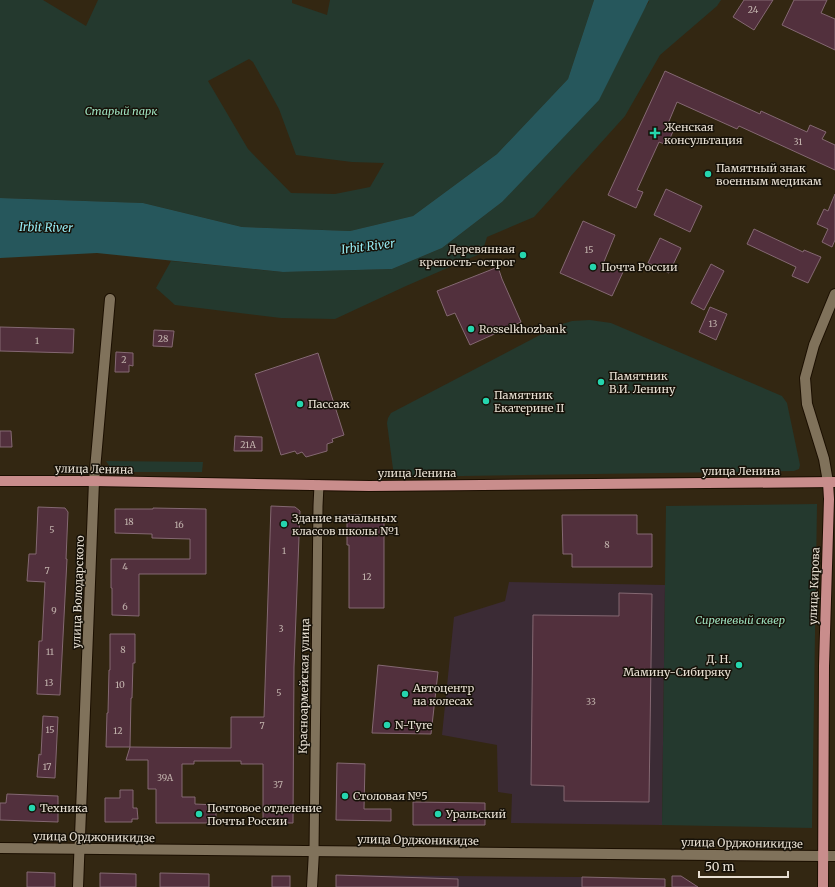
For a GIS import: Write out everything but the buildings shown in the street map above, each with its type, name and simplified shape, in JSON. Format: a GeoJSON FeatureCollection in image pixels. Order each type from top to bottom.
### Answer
{"type":"FeatureCollection","features":[{"type":"Feature","properties":{"kind":"main road","name":"улица Ленина"},"geometry":{"type":"LineString","coordinates":[[0,480],[375,486],[831,482]]}},
{"type":"Feature","properties":{"kind":"main road","name":"улица Кирова"},"geometry":{"type":"LineString","coordinates":[[823,887],[824,666],[829,499],[831,482]]}},
{"type":"Feature","properties":{"kind":"street","name":"улица Кирова"},"geometry":{"type":"LineString","coordinates":[[831,482],[808,404],[805,378],[814,345],[835,294]]}},
{"type":"Feature","properties":{"kind":"street","name":"улица Володарского"},"geometry":{"type":"LineString","coordinates":[[78,887],[94,481],[110,299]]}},
{"type":"Feature","properties":{"kind":"street","name":"Красноармейская улица"},"geometry":{"type":"LineString","coordinates":[[312,887],[314,851],[319,485]]}},
{"type":"Feature","properties":{"kind":"street","name":"улица Орджоникидзе"},"geometry":{"type":"LineString","coordinates":[[0,848],[835,856]]}},
{"type":"Feature","properties":{"kind":"shaded area"},"geometry":{"type":"Polygon","coordinates":[[[509,582],[665,585],[662,825],[511,823],[512,794],[498,792],[497,745],[442,735],[454,617],[505,601],[509,582]]]}},
{"type":"Feature","properties":{"kind":"shaded area"},"geometry":{"type":"Polygon","coordinates":[[[336,875],[582,877],[582,887],[336,887],[336,875]]]}},
{"type":"Feature","properties":{"kind":"green space","name":"Старый парк"},"geometry":{"type":"Polygon","coordinates":[[[0,0],[43,0],[86,26],[98,0],[292,0],[292,3],[327,15],[330,0],[594,0],[568,79],[497,154],[413,216],[350,231],[242,227],[143,203],[0,198],[0,0]],[[249,59],[208,81],[248,149],[291,193],[335,194],[370,187],[384,163],[352,162],[296,155],[279,109],[253,62],[249,59]]]}},
{"type":"Feature","properties":{"kind":"green space"},"geometry":{"type":"Polygon","coordinates":[[[649,0],[721,0],[717,6],[660,55],[625,116],[534,217],[487,237],[482,253],[335,319],[281,318],[175,305],[156,288],[171,261],[283,272],[392,269],[442,248],[502,202],[649,0]]]}},
{"type":"Feature","properties":{"kind":"green space"},"geometry":{"type":"Polygon","coordinates":[[[590,320],[611,323],[782,396],[787,403],[800,465],[799,469],[794,471],[398,477],[394,473],[387,423],[391,413],[559,325],[572,321],[590,320]]]}},
{"type":"Feature","properties":{"kind":"green space"},"geometry":{"type":"Polygon","coordinates":[[[106,461],[203,462],[202,472],[120,472],[112,470],[106,461]]]}},
{"type":"Feature","properties":{"kind":"green space","name":"Сиреневый сквер"},"geometry":{"type":"Polygon","coordinates":[[[817,504],[812,828],[662,825],[666,506],[817,504]]]}},
{"type":"Feature","properties":{"kind":"water","name":"Irbit River"},"geometry":{"type":"Polygon","coordinates":[[[594,0],[649,0],[599,100],[502,202],[442,248],[392,269],[283,272],[97,253],[0,258],[0,198],[143,203],[242,227],[350,231],[413,216],[497,154],[568,79],[594,0]]]}},
{"type":"Feature","properties":{"kind":"place","name":"Женская консультация"},"geometry":{"type":"Point","coordinates":[655,133]}},
{"type":"Feature","properties":{"kind":"place","name":"Памятный знак военным медикам"},"geometry":{"type":"Point","coordinates":[708,174]}},
{"type":"Feature","properties":{"kind":"place","name":"Деревянная крепость-острог"},"geometry":{"type":"Point","coordinates":[523,255]}},
{"type":"Feature","properties":{"kind":"place","name":"Почта России"},"geometry":{"type":"Point","coordinates":[593,267]}},
{"type":"Feature","properties":{"kind":"place","name":"Rosselkhozbank"},"geometry":{"type":"Point","coordinates":[471,329]}},
{"type":"Feature","properties":{"kind":"place","name":"Памятник В.И. Ленину"},"geometry":{"type":"Point","coordinates":[601,382]}},
{"type":"Feature","properties":{"kind":"place","name":"Памятник Екатерине II"},"geometry":{"type":"Point","coordinates":[486,401]}},
{"type":"Feature","properties":{"kind":"place","name":"Пассаж"},"geometry":{"type":"Point","coordinates":[300,404]}},
{"type":"Feature","properties":{"kind":"place","name":"Здание начальных классов школы №1"},"geometry":{"type":"Point","coordinates":[284,524]}},
{"type":"Feature","properties":{"kind":"place","name":"Д. Н. Мамину-Сибиряку"},"geometry":{"type":"Point","coordinates":[739,665]}},
{"type":"Feature","properties":{"kind":"place","name":"Автоцентр на колесах"},"geometry":{"type":"Point","coordinates":[405,694]}},
{"type":"Feature","properties":{"kind":"place","name":"N-Tyre"},"geometry":{"type":"Point","coordinates":[387,725]}},
{"type":"Feature","properties":{"kind":"place","name":"Столовая №5"},"geometry":{"type":"Point","coordinates":[345,796]}},
{"type":"Feature","properties":{"kind":"place","name":"Техника"},"geometry":{"type":"Point","coordinates":[32,808]}},
{"type":"Feature","properties":{"kind":"place","name":"Почтовое отделение Почты России"},"geometry":{"type":"Point","coordinates":[199,814]}},
{"type":"Feature","properties":{"kind":"place","name":"Уральский"},"geometry":{"type":"Point","coordinates":[438,814]}}]}
